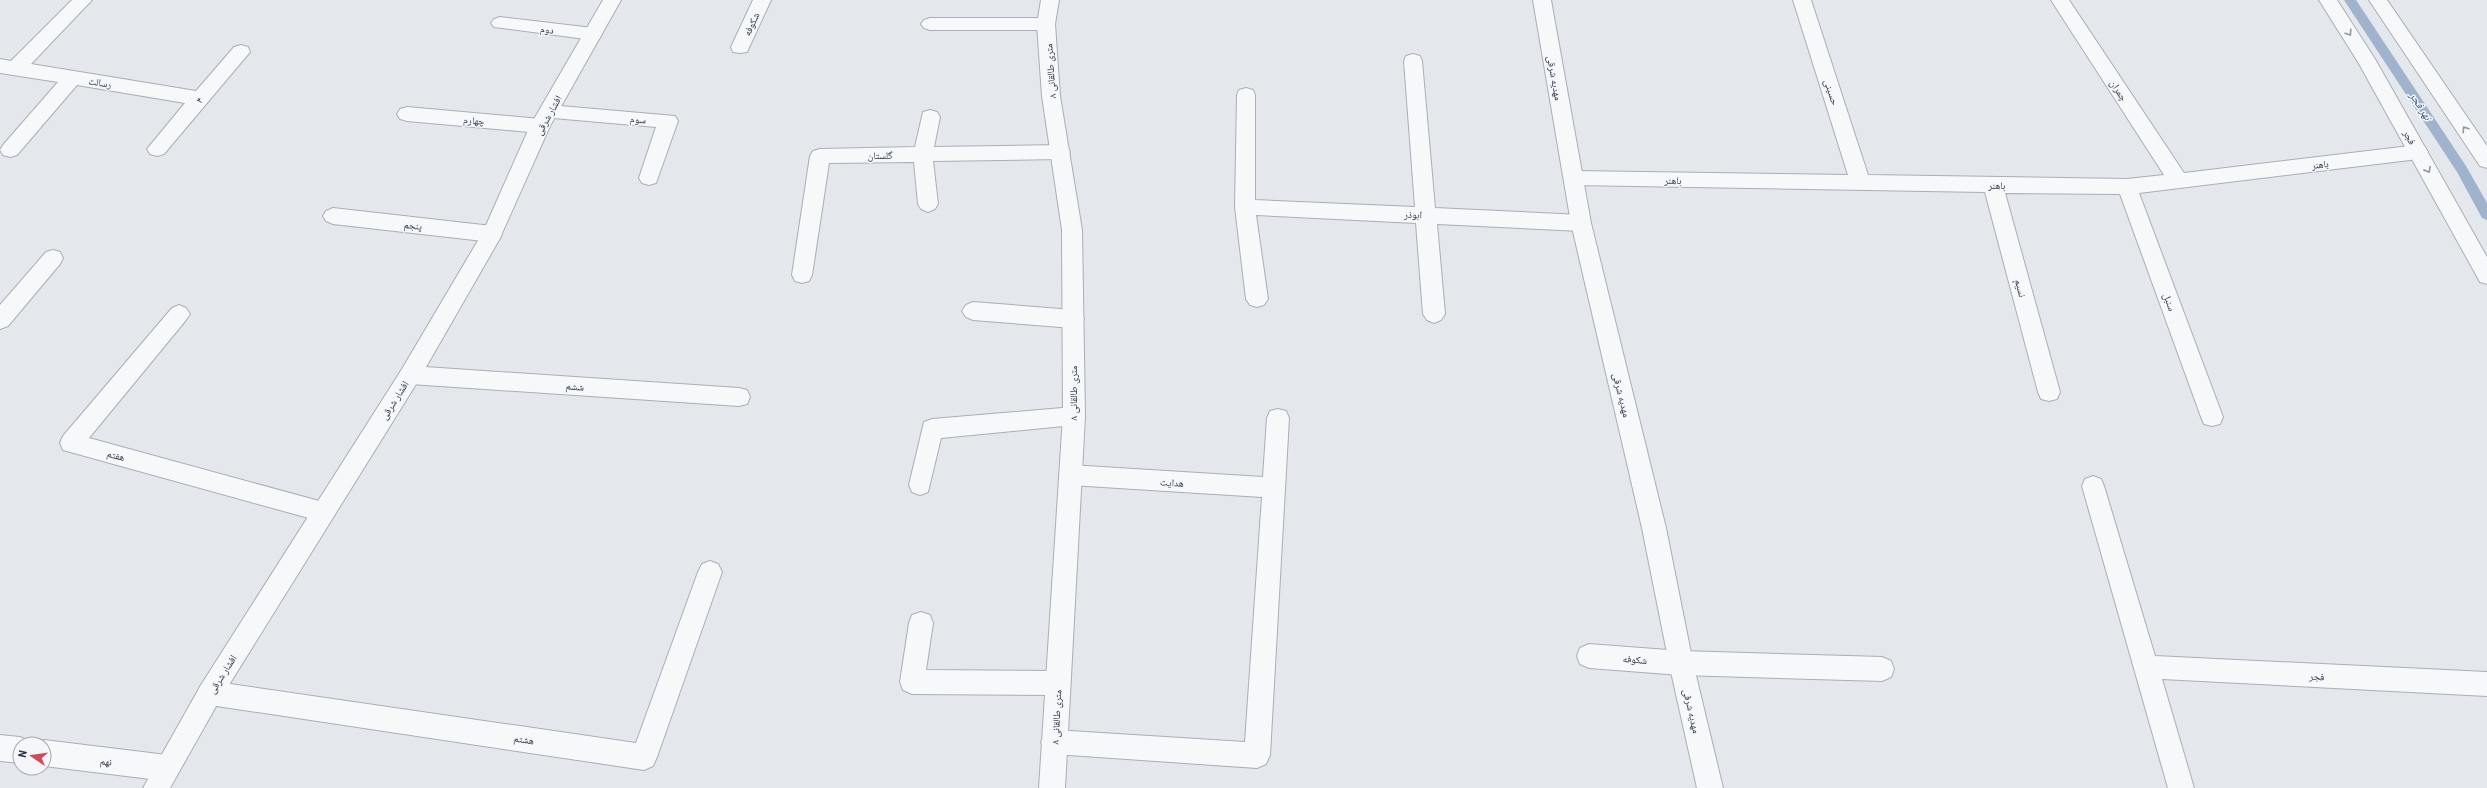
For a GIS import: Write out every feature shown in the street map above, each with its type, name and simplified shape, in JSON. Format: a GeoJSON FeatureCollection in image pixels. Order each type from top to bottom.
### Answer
{"type":"FeatureCollection","features":[{"type":"Feature","properties":{"kind":"street"},"geometry":{"type":"LineString","coordinates":[[8,67],[83,0]]}},
{"type":"Feature","properties":{"kind":"street","name":"افشار شرقی"},"geometry":{"type":"LineString","coordinates":[[162,778],[210,693],[410,375],[492,234],[545,119],[612,0]]}},
{"type":"Feature","properties":{"kind":"street","name":"شکوفه"},"geometry":{"type":"LineString","coordinates":[[740,47],[762,0]]}},
{"type":"Feature","properties":{"kind":"street","name":"۸ متری طالقانی"},"geometry":{"type":"LineString","coordinates":[[1050,0],[1046,24],[1051,96],[1072,230],[1074,416],[1057,683],[1052,788]]}},
{"type":"Feature","properties":{"kind":"street","name":"مهدیه شرقی"},"geometry":{"type":"LineString","coordinates":[[1542,0],[1553,72],[1574,178],[1581,223],[1654,528],[1681,663],[1710,788]]}},
{"type":"Feature","properties":{"kind":"street","name":"حسینی"},"geometry":{"type":"LineString","coordinates":[[1802,0],[1861,184]]}},
{"type":"Feature","properties":{"kind":"street","name":"چمران"},"geometry":{"type":"LineString","coordinates":[[2060,0],[2178,180]]}},
{"type":"Feature","properties":{"kind":"street","name":"فجر"},"geometry":{"type":"LineString","coordinates":[[2328,0],[2366,59],[2487,276]]}},
{"type":"Feature","properties":{"kind":"street"},"geometry":{"type":"LineString","coordinates":[[2378,0],[2487,161]]}},
{"type":"Feature","properties":{"kind":"street","name":"دوم"},"geometry":{"type":"LineString","coordinates":[[500,23],[594,34]]}},
{"type":"Feature","properties":{"kind":"street"},"geometry":{"type":"LineString","coordinates":[[930,24],[1046,24]]}},
{"type":"Feature","properties":{"kind":"street","name":"۴"},"geometry":{"type":"LineString","coordinates":[[157,149],[241,52]]}},
{"type":"Feature","properties":{"kind":"street"},"geometry":{"type":"LineString","coordinates":[[1413,61],[1434,314]]}},
{"type":"Feature","properties":{"kind":"street","name":"رسالت"},"geometry":{"type":"LineString","coordinates":[[8,67],[200,99]]}},
{"type":"Feature","properties":{"kind":"street"},"geometry":{"type":"LineString","coordinates":[[10,150],[73,78]]}},
{"type":"Feature","properties":{"kind":"street"},"geometry":{"type":"LineString","coordinates":[[1246,95],[1245,207],[1257,299]]}},
{"type":"Feature","properties":{"kind":"street","name":"چهارم"},"geometry":{"type":"LineString","coordinates":[[407,114],[545,119]]}},
{"type":"Feature","properties":{"kind":"street"},"geometry":{"type":"LineString","coordinates":[[928,204],[923,155],[930,117]]}},
{"type":"Feature","properties":{"kind":"street","name":"سوم"},"geometry":{"type":"LineString","coordinates":[[545,119],[668,121],[649,178]]}},
{"type":"Feature","properties":{"kind":"street","name":"گلستان"},"geometry":{"type":"LineString","coordinates":[[802,275],[820,156],[1060,152]]}},
{"type":"Feature","properties":{"kind":"street","name":"باهنر"},"geometry":{"type":"LineString","coordinates":[[1574,178],[1861,184],[2127,187],[2418,152]]}},
{"type":"Feature","properties":{"kind":"street","name":"نسیم"},"geometry":{"type":"LineString","coordinates":[[1993,185],[2049,392]]}},
{"type":"Feature","properties":{"kind":"street","name":"سنبل"},"geometry":{"type":"LineString","coordinates":[[2127,187],[2212,417]]}},
{"type":"Feature","properties":{"kind":"street","name":"ابوذر"},"geometry":{"type":"LineString","coordinates":[[1245,207],[1426,214],[1581,223]]}},
{"type":"Feature","properties":{"kind":"street","name":"پنجم"},"geometry":{"type":"LineString","coordinates":[[333,216],[492,234]]}},
{"type":"Feature","properties":{"kind":"street"},"geometry":{"type":"LineString","coordinates":[[0,320],[53,258]]}},
{"type":"Feature","properties":{"kind":"street"},"geometry":{"type":"LineString","coordinates":[[973,311],[1073,319]]}},
{"type":"Feature","properties":{"kind":"street","name":"هفتم"},"geometry":{"type":"LineString","coordinates":[[179,314],[71,443],[323,512]]}},
{"type":"Feature","properties":{"kind":"street","name":"ششم"},"geometry":{"type":"LineString","coordinates":[[410,375],[739,397]]}},
{"type":"Feature","properties":{"kind":"street"},"geometry":{"type":"LineString","coordinates":[[920,485],[932,429],[1074,416]]}},
{"type":"Feature","properties":{"kind":"street"},"geometry":{"type":"LineString","coordinates":[[1054,742],[1257,755],[1278,418]]}},
{"type":"Feature","properties":{"kind":"street","name":"هدایت"},"geometry":{"type":"LineString","coordinates":[[1070,475],[1274,488]]}},
{"type":"Feature","properties":{"kind":"street"},"geometry":{"type":"LineString","coordinates":[[2092,486],[2147,667],[2181,788]]}},
{"type":"Feature","properties":{"kind":"street","name":"هشتم"},"geometry":{"type":"LineString","coordinates":[[210,693],[644,756],[710,572]]}},
{"type":"Feature","properties":{"kind":"street"},"geometry":{"type":"LineString","coordinates":[[921,623],[912,682],[1057,683]]}},
{"type":"Feature","properties":{"kind":"street","name":"شکوفه"},"geometry":{"type":"LineString","coordinates":[[1589,656],[1681,663],[1882,669]]}},
{"type":"Feature","properties":{"kind":"street","name":"فجر"},"geometry":{"type":"LineString","coordinates":[[2147,667],[2487,684]]}},
{"type":"Feature","properties":{"kind":"street"},"geometry":{"type":"LineString","coordinates":[[0,748],[12,749]]}},
{"type":"Feature","properties":{"kind":"street","name":"نهم"},"geometry":{"type":"LineString","coordinates":[[52,755],[162,778]]}},
{"type":"Feature","properties":{"kind":"waterway","name":"نهر فجر"},"geometry":{"type":"LineString","coordinates":[[2350,0],[2462,169],[2487,215]]}}]}
